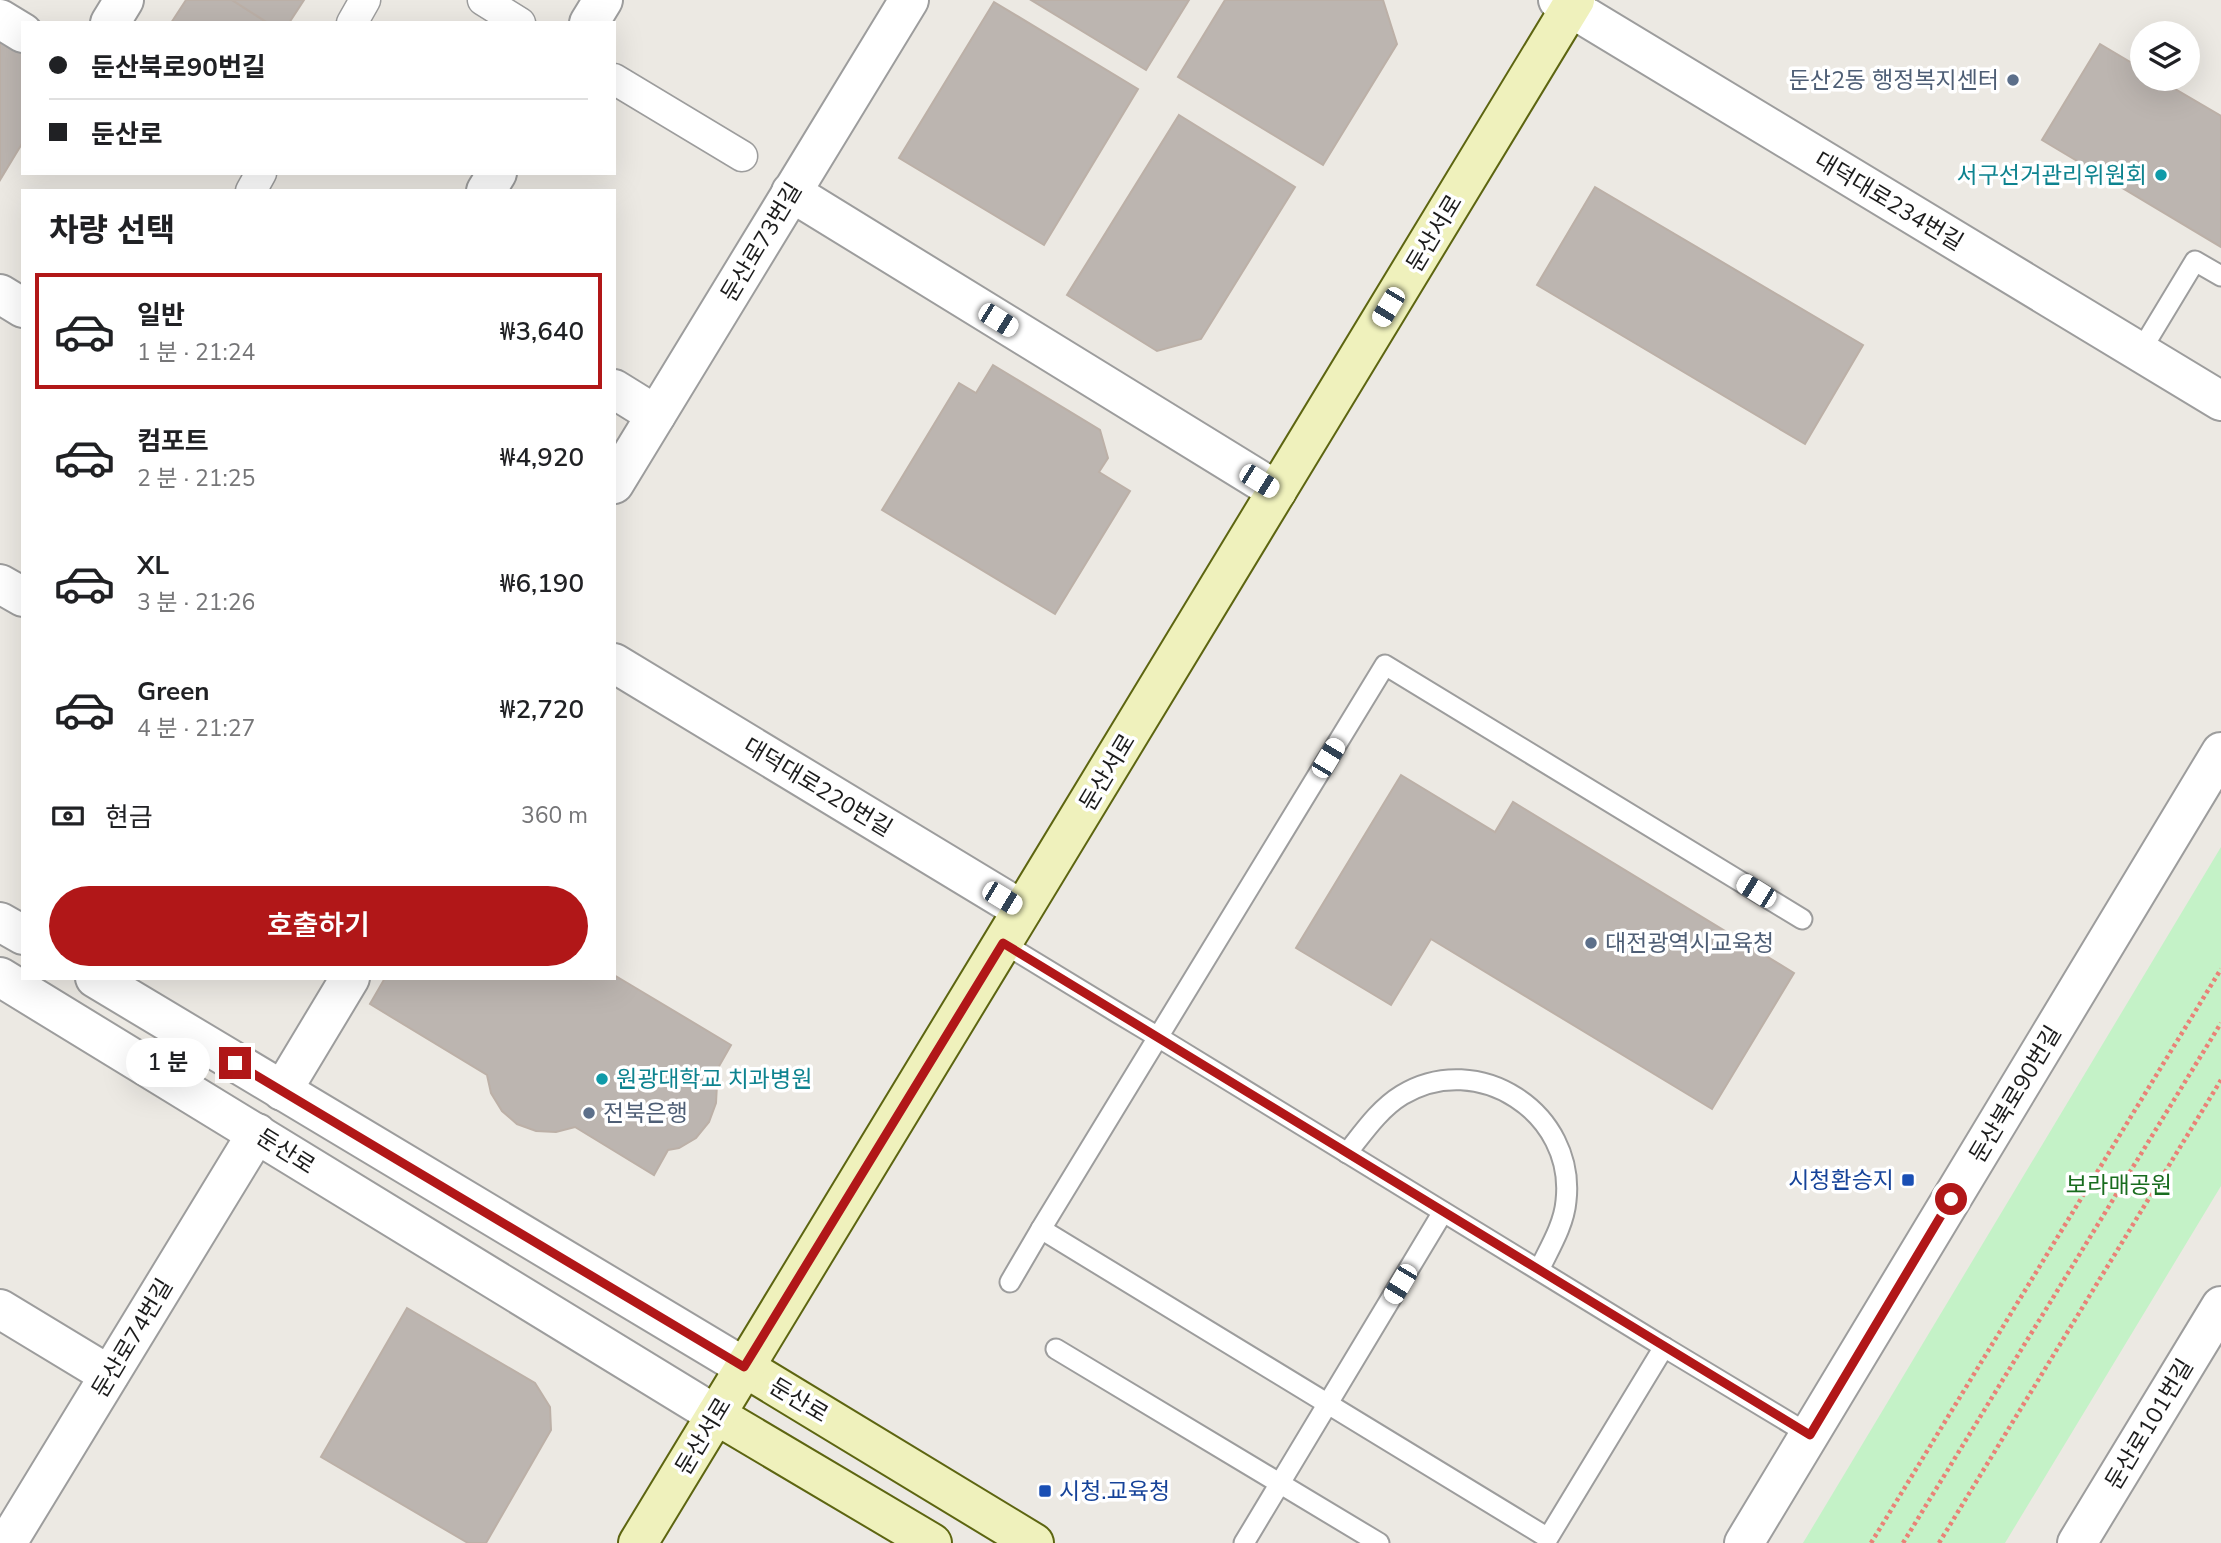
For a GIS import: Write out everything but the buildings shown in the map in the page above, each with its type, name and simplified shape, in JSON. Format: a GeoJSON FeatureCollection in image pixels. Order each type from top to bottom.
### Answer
{"type":"FeatureCollection","features":[{"type":"Feature","properties":{"kind":"main road","name":"둔산서로"},"geometry":{"type":"LineString","coordinates":[[638,1543],[1277,492],[1568,3]]}},
{"type":"Feature","properties":{"kind":"main road","name":"둔산로"},"geometry":{"type":"LineString","coordinates":[[744,1367],[1034,1543]]}},
{"type":"Feature","properties":{"kind":"main road","name":"둔산로"},"geometry":{"type":"LineString","coordinates":[[716,1415],[932,1543]]}},
{"type":"Feature","properties":{"kind":"street"},"geometry":{"type":"LineString","coordinates":[[111,21],[124,0]]}},
{"type":"Feature","properties":{"kind":"street"},"geometry":{"type":"LineString","coordinates":[[353,21],[365,0]]}},
{"type":"Feature","properties":{"kind":"street"},"geometry":{"type":"LineString","coordinates":[[483,0],[517,21]]}},
{"type":"Feature","properties":{"kind":"street"},"geometry":{"type":"LineString","coordinates":[[590,21],[603,0]]}},
{"type":"Feature","properties":{"kind":"street","name":"둔산로73번길"},"geometry":{"type":"LineString","coordinates":[[616,481],[909,0]]}},
{"type":"Feature","properties":{"kind":"street","name":"대덕대로234번길"},"geometry":{"type":"LineString","coordinates":[[1568,3],[2221,401]]}},
{"type":"Feature","properties":{"kind":"street"},"geometry":{"type":"LineString","coordinates":[[0,19],[21,32]]}},
{"type":"Feature","properties":{"kind":"street"},"geometry":{"type":"LineString","coordinates":[[616,80],[742,156]]}},
{"type":"Feature","properties":{"kind":"street"},"geometry":{"type":"LineString","coordinates":[[791,192],[1277,492]]}},
{"type":"Feature","properties":{"kind":"street"},"geometry":{"type":"LineString","coordinates":[[0,294],[21,307]]}},
{"type":"Feature","properties":{"kind":"street"},"geometry":{"type":"LineString","coordinates":[[616,390],[656,415]]}},
{"type":"Feature","properties":{"kind":"street","name":"대덕대로220번길"},"geometry":{"type":"LineString","coordinates":[[616,664],[1022,911]]}},
{"type":"Feature","properties":{"kind":"street","name":"둔산북로90번길"},"geometry":{"type":"LineString","coordinates":[[1745,1543],[2221,752]]}},
{"type":"Feature","properties":{"kind":"street"},"geometry":{"type":"LineString","coordinates":[[0,922],[21,934]]}},
{"type":"Feature","properties":{"kind":"street","name":"둔산로"},"geometry":{"type":"LineString","coordinates":[[0,977],[716,1415]]}},
{"type":"Feature","properties":{"kind":"street","name":"둔산로"},"geometry":{"type":"LineString","coordinates":[[98,980],[744,1367]]}},
{"type":"Feature","properties":{"kind":"street"},"geometry":{"type":"LineString","coordinates":[[282,1091],[349,980]]}},
{"type":"Feature","properties":{"kind":"street","name":"둔산로74번길"},"geometry":{"type":"LineString","coordinates":[[7,1543],[257,1133]]}},
{"type":"Feature","properties":{"kind":"street","name":"둔산로101번길"},"geometry":{"type":"LineString","coordinates":[[2077,1543],[2221,1306]]}},
{"type":"Feature","properties":{"kind":"street"},"geometry":{"type":"LineString","coordinates":[[0,1308],[109,1375]]}},
{"type":"Feature","properties":{"kind":"lane"},"geometry":{"type":"LineString","coordinates":[[2140,352],[2195,261],[2221,276]]}},
{"type":"Feature","properties":{"kind":"lane"},"geometry":{"type":"LineString","coordinates":[[1010,1282],[1385,665],[1802,919]]}},
{"type":"Feature","properties":{"kind":"lane"},"geometry":{"type":"LineString","coordinates":[[1003,943],[1810,1435]]}},
{"type":"Feature","properties":{"kind":"lane"},"geometry":{"type":"LineString","coordinates":[[1347,1153],[1376,1117],[1401,1095],[1432,1082],[1465,1080],[1497,1086],[1526,1102],[1550,1130],[1564,1164],[1566,1201],[1556,1236],[1539,1270]]}},
{"type":"Feature","properties":{"kind":"lane"},"geometry":{"type":"LineString","coordinates":[[1244,1543],[1443,1212]]}},
{"type":"Feature","properties":{"kind":"lane"},"geometry":{"type":"LineString","coordinates":[[1041,1229],[1548,1538],[1664,1347]]}},
{"type":"Feature","properties":{"kind":"lane"},"geometry":{"type":"LineString","coordinates":[[1056,1349],[1379,1543]]}},
{"type":"Feature","properties":{"kind":"path"},"geometry":{"type":"LineString","coordinates":[[1871,1543],[2221,969]]}},
{"type":"Feature","properties":{"kind":"path"},"geometry":{"type":"LineString","coordinates":[[1903,1543],[2221,1023]]}},
{"type":"Feature","properties":{"kind":"path"},"geometry":{"type":"LineString","coordinates":[[1939,1543],[2221,1080]]}},
{"type":"Feature","properties":{"kind":"green space","name":"보라매공원"},"geometry":{"type":"Polygon","coordinates":[[[2221,847],[2221,1186],[2005,1543],[1803,1543],[2221,847]]]}},
{"type":"Feature","properties":{"kind":"place","name":"둔산2동 행정복지센터"},"geometry":{"type":"Point","coordinates":[2013,80]}},
{"type":"Feature","properties":{"kind":"place","name":"서구선거관리위원회"},"geometry":{"type":"Point","coordinates":[2161,175]}},
{"type":"Feature","properties":{"kind":"place","name":"대전광역시교육청"},"geometry":{"type":"Point","coordinates":[1591,943]}},
{"type":"Feature","properties":{"kind":"place","name":"원광대학교 치과병원"},"geometry":{"type":"Point","coordinates":[602,1079]}},
{"type":"Feature","properties":{"kind":"place","name":"전북은행"},"geometry":{"type":"Point","coordinates":[589,1113]}},
{"type":"Feature","properties":{"kind":"place","name":"시청환승지"},"geometry":{"type":"Point","coordinates":[1908,1180]}},
{"type":"Feature","properties":{"kind":"place","name":"시청.교육청"},"geometry":{"type":"Point","coordinates":[1045,1491]}},
{"type":"Feature","properties":{"kind":"route"},"geometry":{"type":"LineString","coordinates":[[235,1063],[744,1367],[1003,943],[1810,1435],[1951,1199]]}}]}
